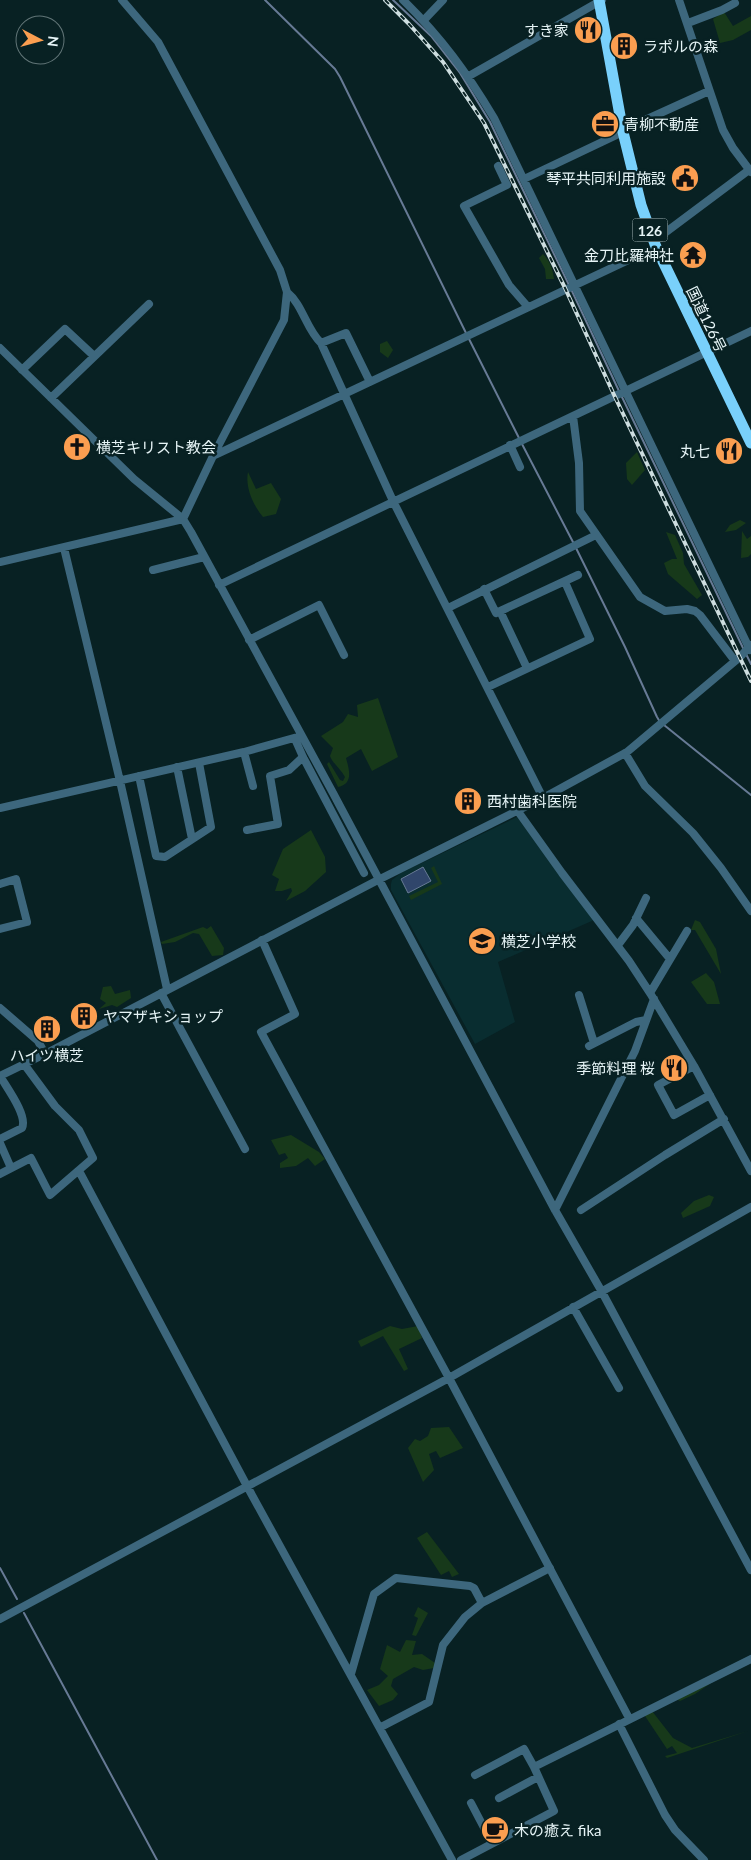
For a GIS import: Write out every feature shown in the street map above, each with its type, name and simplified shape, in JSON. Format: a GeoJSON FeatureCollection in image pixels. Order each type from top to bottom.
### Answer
{"type":"FeatureCollection","features":[{"type":"Feature","properties":{"kind":"highway","name":"国道126号"},"geometry":{"type":"LineString","coordinates":[[600,0],[623,131],[641,205],[655,244],[751,443]]}},
{"type":"Feature","properties":{"kind":"street"},"geometry":{"type":"LineString","coordinates":[[0,562],[182,519],[284,320],[287,292],[280,270],[158,42],[122,0]]}},
{"type":"Feature","properties":{"kind":"street"},"geometry":{"type":"LineString","coordinates":[[0,1139],[22,1128],[24,1121],[21,1112],[0,1076],[378,880],[543,798],[625,753],[750,648],[572,285],[494,118],[469,76],[424,20],[403,0]]}},
{"type":"Feature","properties":{"kind":"street"},"geometry":{"type":"LineString","coordinates":[[424,20],[443,0]]}},
{"type":"Feature","properties":{"kind":"street"},"geometry":{"type":"LineString","coordinates":[[469,76],[600,0]]}},
{"type":"Feature","properties":{"kind":"street"},"geometry":{"type":"LineString","coordinates":[[213,456],[528,307],[655,244],[750,171],[733,148],[723,130],[679,0]]}},
{"type":"Feature","properties":{"kind":"street"},"geometry":{"type":"LineString","coordinates":[[688,24],[735,3]]}},
{"type":"Feature","properties":{"kind":"street"},"geometry":{"type":"LineString","coordinates":[[524,179],[709,91]]}},
{"type":"Feature","properties":{"kind":"street"},"geometry":{"type":"LineString","coordinates":[[498,166],[507,185],[464,206],[509,285],[528,307]]}},
{"type":"Feature","properties":{"kind":"street"},"geometry":{"type":"LineString","coordinates":[[287,292],[294,298],[314,336],[321,343],[393,501],[543,798]]}},
{"type":"Feature","properties":{"kind":"street"},"geometry":{"type":"LineString","coordinates":[[51,398],[149,304]]}},
{"type":"Feature","properties":{"kind":"street"},"geometry":{"type":"LineString","coordinates":[[22,370],[65,329],[94,356]]}},
{"type":"Feature","properties":{"kind":"street"},"geometry":{"type":"LineString","coordinates":[[219,585],[751,331]]}},
{"type":"Feature","properties":{"kind":"street"},"geometry":{"type":"LineString","coordinates":[[321,343],[346,333],[370,382]]}},
{"type":"Feature","properties":{"kind":"street"},"geometry":{"type":"LineString","coordinates":[[0,348],[134,479],[182,519],[249,640],[298,737],[378,880],[554,1210],[602,1292],[751,1570]]}},
{"type":"Feature","properties":{"kind":"street"},"geometry":{"type":"LineString","coordinates":[[573,416],[578,463],[580,511],[640,597],[665,610],[695,611],[735,662]]}},
{"type":"Feature","properties":{"kind":"street"},"geometry":{"type":"LineString","coordinates":[[510,445],[520,467]]}},
{"type":"Feature","properties":{"kind":"street"},"geometry":{"type":"LineString","coordinates":[[448,608],[596,535]]}},
{"type":"Feature","properties":{"kind":"street"},"geometry":{"type":"LineString","coordinates":[[64,548],[120,781],[164,991],[245,1149]]}},
{"type":"Feature","properties":{"kind":"street"},"geometry":{"type":"LineString","coordinates":[[153,570],[204,557]]}},
{"type":"Feature","properties":{"kind":"street"},"geometry":{"type":"LineString","coordinates":[[484,590],[496,613],[578,575]]}},
{"type":"Feature","properties":{"kind":"street"},"geometry":{"type":"LineString","coordinates":[[488,688],[590,639],[565,582]]}},
{"type":"Feature","properties":{"kind":"street"},"geometry":{"type":"LineString","coordinates":[[249,640],[319,605],[344,655]]}},
{"type":"Feature","properties":{"kind":"street"},"geometry":{"type":"LineString","coordinates":[[500,611],[527,668]]}},
{"type":"Feature","properties":{"kind":"street"},"geometry":{"type":"LineString","coordinates":[[0,808],[244,752],[298,737]]}},
{"type":"Feature","properties":{"kind":"street"},"geometry":{"type":"LineString","coordinates":[[298,737],[303,757],[364,872]]}},
{"type":"Feature","properties":{"kind":"street"},"geometry":{"type":"LineString","coordinates":[[244,752],[253,786]]}},
{"type":"Feature","properties":{"kind":"street"},"geometry":{"type":"LineString","coordinates":[[625,753],[645,786],[693,833],[721,868],[751,911]]}},
{"type":"Feature","properties":{"kind":"street"},"geometry":{"type":"LineString","coordinates":[[247,830],[278,824],[270,776],[289,770],[303,757]]}},
{"type":"Feature","properties":{"kind":"street"},"geometry":{"type":"LineString","coordinates":[[139,776],[156,856],[165,857],[210,827],[198,762]]}},
{"type":"Feature","properties":{"kind":"street"},"geometry":{"type":"LineString","coordinates":[[178,767],[192,839]]}},
{"type":"Feature","properties":{"kind":"street"},"geometry":{"type":"LineString","coordinates":[[517,810],[562,874],[618,946],[652,996],[694,1066],[751,1171]]}},
{"type":"Feature","properties":{"kind":"street"},"geometry":{"type":"LineString","coordinates":[[0,884],[16,879],[27,922],[0,929]]}},
{"type":"Feature","properties":{"kind":"street"},"geometry":{"type":"LineString","coordinates":[[618,946],[634,925],[646,898]]}},
{"type":"Feature","properties":{"kind":"street"},"geometry":{"type":"LineString","coordinates":[[636,918],[670,959]]}},
{"type":"Feature","properties":{"kind":"street"},"geometry":{"type":"LineString","coordinates":[[554,1210],[634,1051],[646,1020],[652,996],[670,959],[687,931]]}},
{"type":"Feature","properties":{"kind":"street"},"geometry":{"type":"LineString","coordinates":[[262,940],[295,1014],[260,1032],[449,1378],[629,1718]]}},
{"type":"Feature","properties":{"kind":"street"},"geometry":{"type":"LineString","coordinates":[[579,995],[592,1045],[636,1022],[646,1020]]}},
{"type":"Feature","properties":{"kind":"street"},"geometry":{"type":"LineString","coordinates":[[0,1008],[38,1040],[45,1054]]}},
{"type":"Feature","properties":{"kind":"street"},"geometry":{"type":"LineString","coordinates":[[0,1174],[31,1158],[50,1195],[93,1158],[79,1130],[55,1106],[24,1064]]}},
{"type":"Feature","properties":{"kind":"street"},"geometry":{"type":"LineString","coordinates":[[694,1066],[658,1085],[674,1115],[710,1095]]}},
{"type":"Feature","properties":{"kind":"street"},"geometry":{"type":"LineString","coordinates":[[581,1210],[665,1155],[724,1120]]}},
{"type":"Feature","properties":{"kind":"street"},"geometry":{"type":"LineString","coordinates":[[0,1143],[11,1168]]}},
{"type":"Feature","properties":{"kind":"street"},"geometry":{"type":"LineString","coordinates":[[79,1171],[247,1486],[452,1860]]}},
{"type":"Feature","properties":{"kind":"street"},"geometry":{"type":"LineString","coordinates":[[0,1619],[449,1378],[751,1207]]}},
{"type":"Feature","properties":{"kind":"street"},"geometry":{"type":"LineString","coordinates":[[573,1307],[619,1388]]}},
{"type":"Feature","properties":{"kind":"street"},"geometry":{"type":"LineString","coordinates":[[380,1727],[429,1702],[443,1645],[465,1617],[482,1603],[550,1568]]}},
{"type":"Feature","properties":{"kind":"street"},"geometry":{"type":"LineString","coordinates":[[351,1674],[374,1594],[396,1578],[470,1586],[474,1588],[482,1603]]}},
{"type":"Feature","properties":{"kind":"street"},"geometry":{"type":"LineString","coordinates":[[534,1766],[751,1659]]}},
{"type":"Feature","properties":{"kind":"street"},"geometry":{"type":"LineString","coordinates":[[619,1724],[665,1815],[675,1830],[704,1860]]}},
{"type":"Feature","properties":{"kind":"street"},"geometry":{"type":"LineString","coordinates":[[461,1860],[554,1811],[534,1766],[524,1749],[475,1775]]}},
{"type":"Feature","properties":{"kind":"street"},"geometry":{"type":"LineString","coordinates":[[499,1798],[538,1777]]}},
{"type":"Feature","properties":{"kind":"street"},"geometry":{"type":"LineString","coordinates":[[471,1804],[492,1843]]}},
{"type":"Feature","properties":{"kind":"shaded area","name":"横芝小学校"},"geometry":{"type":"Polygon","coordinates":[[[517,817],[594,920],[498,962],[515,1022],[475,1044],[391,890],[391,884],[392,880],[401,873],[517,817]]]}},
{"type":"Feature","properties":{"kind":"green space"},"geometry":{"type":"Polygon","coordinates":[[[724,12],[733,26],[751,16],[751,30],[733,40],[720,43],[713,19],[724,12]]]}},
{"type":"Feature","properties":{"kind":"green space"},"geometry":{"type":"Polygon","coordinates":[[[543,254],[551,266],[554,279],[546,279],[545,269],[539,258],[543,254]]]}},
{"type":"Feature","properties":{"kind":"green space"},"geometry":{"type":"Polygon","coordinates":[[[387,341],[393,350],[388,358],[380,352],[380,344],[387,341]]]}},
{"type":"Feature","properties":{"kind":"green space"},"geometry":{"type":"Polygon","coordinates":[[[637,452],[645,470],[632,485],[627,479],[626,463],[637,452]]]}},
{"type":"Feature","properties":{"kind":"green space"},"geometry":{"type":"Polygon","coordinates":[[[248,472],[256,489],[271,483],[281,499],[276,514],[263,517],[259,512],[249,490],[248,472]]]}},
{"type":"Feature","properties":{"kind":"green space"},"geometry":{"type":"Polygon","coordinates":[[[740,520],[746,523],[736,530],[725,532],[730,525],[740,520]]]}},
{"type":"Feature","properties":{"kind":"green space"},"geometry":{"type":"Polygon","coordinates":[[[742,531],[747,539],[751,536],[751,554],[748,557],[741,558],[742,531]]]}},
{"type":"Feature","properties":{"kind":"green space"},"geometry":{"type":"Polygon","coordinates":[[[666,532],[675,535],[683,553],[684,564],[702,595],[697,599],[668,574],[664,563],[677,559],[666,532]]]}},
{"type":"Feature","properties":{"kind":"green space"},"geometry":{"type":"Polygon","coordinates":[[[378,698],[398,757],[372,771],[361,749],[346,758],[349,776],[346,783],[338,787],[327,764],[329,762],[340,780],[343,781],[345,777],[330,756],[333,748],[321,736],[343,722],[348,714],[358,717],[357,705],[378,698]]]}},
{"type":"Feature","properties":{"kind":"green space"},"geometry":{"type":"Polygon","coordinates":[[[311,830],[325,857],[326,872],[305,891],[286,901],[292,891],[291,888],[275,891],[279,879],[272,875],[283,849],[311,830]]]}},
{"type":"Feature","properties":{"kind":"green space"},"geometry":{"type":"Polygon","coordinates":[[[434,866],[442,884],[411,900],[409,896],[438,882],[431,868],[434,866]]]}},
{"type":"Feature","properties":{"kind":"green space"},"geometry":{"type":"Polygon","coordinates":[[[695,920],[700,922],[716,949],[721,974],[695,930],[691,930],[695,920]]]}},
{"type":"Feature","properties":{"kind":"green space"},"geometry":{"type":"Polygon","coordinates":[[[211,926],[224,948],[223,955],[212,956],[199,934],[193,933],[175,942],[162,944],[161,942],[203,927],[207,929],[211,926]]]}},
{"type":"Feature","properties":{"kind":"green space"},"geometry":{"type":"Polygon","coordinates":[[[706,973],[714,982],[720,1004],[707,1004],[691,982],[706,973]]]}},
{"type":"Feature","properties":{"kind":"green space"},"geometry":{"type":"Polygon","coordinates":[[[111,986],[115,994],[130,990],[131,998],[117,1007],[112,1005],[99,1009],[106,1003],[100,999],[103,987],[111,986]]]}},
{"type":"Feature","properties":{"kind":"green space"},"geometry":{"type":"Polygon","coordinates":[[[291,1135],[319,1152],[325,1159],[315,1166],[308,1158],[296,1166],[280,1168],[280,1163],[288,1158],[285,1153],[279,1155],[271,1140],[291,1135]]]}},
{"type":"Feature","properties":{"kind":"green space"},"geometry":{"type":"Polygon","coordinates":[[[709,1195],[714,1197],[710,1206],[683,1218],[681,1213],[694,1201],[709,1195]]]}},
{"type":"Feature","properties":{"kind":"green space"},"geometry":{"type":"Polygon","coordinates":[[[390,1326],[402,1329],[418,1326],[422,1338],[399,1349],[408,1369],[404,1371],[383,1336],[361,1347],[358,1341],[390,1326]]]}},
{"type":"Feature","properties":{"kind":"green space"},"geometry":{"type":"Polygon","coordinates":[[[449,1427],[463,1448],[440,1458],[436,1451],[429,1454],[434,1470],[423,1482],[408,1448],[415,1439],[420,1441],[428,1436],[431,1428],[449,1427]]]}},
{"type":"Feature","properties":{"kind":"green space"},"geometry":{"type":"Polygon","coordinates":[[[427,1532],[459,1574],[452,1577],[449,1571],[441,1575],[417,1538],[427,1532]]]}},
{"type":"Feature","properties":{"kind":"green space"},"geometry":{"type":"Polygon","coordinates":[[[418,1607],[428,1613],[416,1636],[412,1635],[418,1618],[414,1616],[418,1607]]]}},
{"type":"Feature","properties":{"kind":"green space"},"geometry":{"type":"Polygon","coordinates":[[[406,1640],[416,1641],[412,1655],[422,1654],[435,1663],[434,1668],[423,1670],[414,1667],[393,1679],[391,1686],[398,1694],[393,1700],[379,1706],[367,1690],[379,1685],[388,1676],[380,1669],[387,1645],[400,1652],[406,1640]]]}},
{"type":"Feature","properties":{"kind":"green space"},"geometry":{"type":"Polygon","coordinates":[[[717,1679],[695,1694],[680,1701],[676,1699],[652,1711],[673,1738],[692,1748],[748,1731],[667,1758],[665,1756],[677,1753],[672,1746],[667,1749],[643,1713],[717,1679]]]}},
{"type":"Feature","properties":{"kind":"water"},"geometry":{"type":"Polygon","coordinates":[[[423,867],[431,881],[408,893],[401,879],[423,867]]]}},
{"type":"Feature","properties":{"kind":"waterway"},"geometry":{"type":"LineString","coordinates":[[265,0],[335,69],[340,77],[466,333]]}},
{"type":"Feature","properties":{"kind":"waterway"},"geometry":{"type":"LineString","coordinates":[[393,0],[431,36],[460,73],[490,122],[569,285]]}},
{"type":"Feature","properties":{"kind":"waterway"},"geometry":{"type":"LineString","coordinates":[[571,289],[619,391]]}},
{"type":"Feature","properties":{"kind":"waterway"},"geometry":{"type":"LineString","coordinates":[[468,337],[520,440]]}},
{"type":"Feature","properties":{"kind":"waterway"},"geometry":{"type":"LineString","coordinates":[[621,395],[744,650]]}},
{"type":"Feature","properties":{"kind":"waterway"},"geometry":{"type":"LineString","coordinates":[[522,444],[574,544]]}},
{"type":"Feature","properties":{"kind":"waterway"},"geometry":{"type":"LineString","coordinates":[[576,548],[660,722]]}},
{"type":"Feature","properties":{"kind":"waterway"},"geometry":{"type":"LineString","coordinates":[[746,654],[751,664]]}},
{"type":"Feature","properties":{"kind":"waterway"},"geometry":{"type":"LineString","coordinates":[[664,725],[751,795]]}},
{"type":"Feature","properties":{"kind":"waterway"},"geometry":{"type":"LineString","coordinates":[[0,1568],[17,1599]]}},
{"type":"Feature","properties":{"kind":"waterway"},"geometry":{"type":"LineString","coordinates":[[24,1613],[157,1860]]}},
{"type":"Feature","properties":{"kind":"railway"},"geometry":{"type":"LineString","coordinates":[[385,0],[443,62],[484,123],[565,288],[751,681]]}},
{"type":"Feature","properties":{"kind":"place","name":"すき家"},"geometry":{"type":"Point","coordinates":[588,30]}},
{"type":"Feature","properties":{"kind":"place","name":"ラポルの森"},"geometry":{"type":"Point","coordinates":[624,46]}},
{"type":"Feature","properties":{"kind":"place","name":"青柳不動産"},"geometry":{"type":"Point","coordinates":[605,124]}},
{"type":"Feature","properties":{"kind":"place","name":"琴平共同利用施設"},"geometry":{"type":"Point","coordinates":[685,178]}},
{"type":"Feature","properties":{"kind":"place","name":"金刀比羅神社"},"geometry":{"type":"Point","coordinates":[693,255]}},
{"type":"Feature","properties":{"kind":"place","name":"横芝キリスト教会"},"geometry":{"type":"Point","coordinates":[77,447]}},
{"type":"Feature","properties":{"kind":"place","name":"丸七"},"geometry":{"type":"Point","coordinates":[729,451]}},
{"type":"Feature","properties":{"kind":"place","name":"西村歯科医院"},"geometry":{"type":"Point","coordinates":[468,801]}},
{"type":"Feature","properties":{"kind":"place","name":"横芝小学校"},"geometry":{"type":"Point","coordinates":[482,941]}},
{"type":"Feature","properties":{"kind":"place","name":"ヤマザキショップ"},"geometry":{"type":"Point","coordinates":[84,1016]}},
{"type":"Feature","properties":{"kind":"place","name":"ハイツ横芝"},"geometry":{"type":"Point","coordinates":[47,1029]}},
{"type":"Feature","properties":{"kind":"place","name":"季節料理 桜"},"geometry":{"type":"Point","coordinates":[674,1068]}},
{"type":"Feature","properties":{"kind":"place","name":"木の癒え fika"},"geometry":{"type":"Point","coordinates":[495,1830]}}]}
